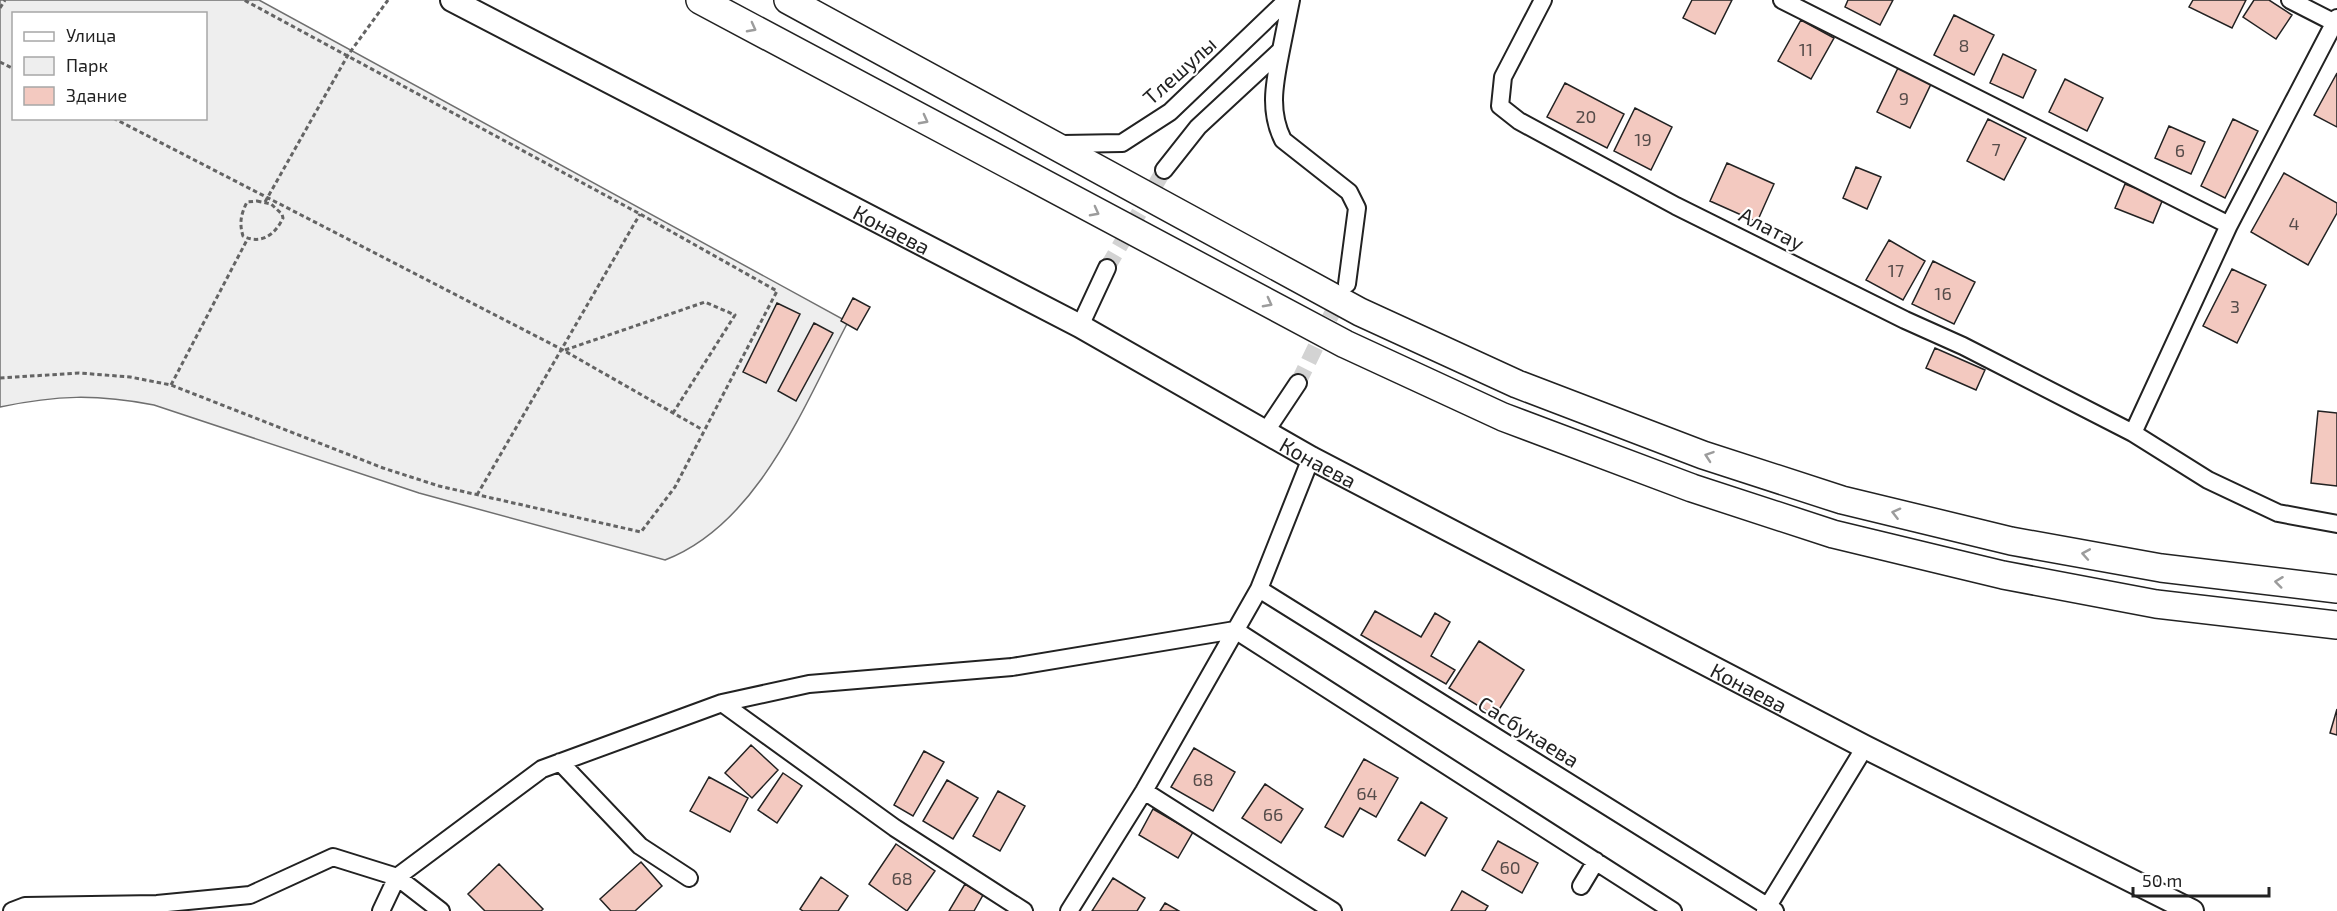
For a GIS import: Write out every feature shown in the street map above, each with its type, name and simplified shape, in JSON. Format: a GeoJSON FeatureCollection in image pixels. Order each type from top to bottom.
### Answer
{"type":"FeatureCollection","features":[{"type":"Feature","properties":{"kind":"highway"},"geometry":{"type":"LineString","coordinates":[[700,0],[1345,344],[1503,417],[1692,488],[1844,537],[2003,575],[2144,602],[2337,625]]}},
{"type":"Feature","properties":{"kind":"highway"},"geometry":{"type":"LineString","coordinates":[[788,0],[1360,312],[1517,384],[1703,455],[1842,500],[2011,541],[2162,568],[2337,589]]}},
{"type":"Feature","properties":{"kind":"main road","name":"Конаева"},"geometry":{"type":"LineString","coordinates":[[452,0],[1080,326],[1311,458],[1865,747],[2192,911]]}},
{"type":"Feature","properties":{"kind":"street"},"geometry":{"type":"LineString","coordinates":[[1289,0],[1272,96],[1277,129],[1283,140],[1349,192],[1357,208],[1347,284]]}},
{"type":"Feature","properties":{"kind":"street","name":"Тлешулы"},"geometry":{"type":"LineString","coordinates":[[1050,144],[1087,146],[1122,143],[1170,112],[1289,0]]}},
{"type":"Feature","properties":{"kind":"street","name":"Алатау"},"geometry":{"type":"LineString","coordinates":[[1543,0],[1503,77],[1500,106],[1519,121],[1676,206],[1905,320],[1963,346],[2133,433]]}},
{"type":"Feature","properties":{"kind":"street"},"geometry":{"type":"LineString","coordinates":[[1782,0],[2229,225]]}},
{"type":"Feature","properties":{"kind":"street"},"geometry":{"type":"LineString","coordinates":[[2290,0],[2336,21],[2229,225],[2133,433],[2208,480],[2278,513],[2337,524]]}},
{"type":"Feature","properties":{"kind":"street"},"geometry":{"type":"LineString","coordinates":[[1164,170],[1198,128],[1281,50]]}},
{"type":"Feature","properties":{"kind":"street"},"geometry":{"type":"LineString","coordinates":[[1080,326],[1107,268]]}},
{"type":"Feature","properties":{"kind":"street"},"geometry":{"type":"LineString","coordinates":[[1266,431],[1298,383]]}},
{"type":"Feature","properties":{"kind":"street"},"geometry":{"type":"LineString","coordinates":[[1069,911],[1144,791],[1259,589],[1311,458]]}},
{"type":"Feature","properties":{"kind":"street","name":"Сасбукаева"},"geometry":{"type":"LineString","coordinates":[[1259,589],[1769,910]]}},
{"type":"Feature","properties":{"kind":"street"},"geometry":{"type":"LineString","coordinates":[[381,911],[397,877],[542,769],[722,703],[809,684],[1012,667],[1235,630],[1673,911]]}},
{"type":"Feature","properties":{"kind":"street"},"geometry":{"type":"LineString","coordinates":[[722,703],[895,828],[1024,911]]}},
{"type":"Feature","properties":{"kind":"street"},"geometry":{"type":"LineString","coordinates":[[1769,910],[1865,747]]}},
{"type":"Feature","properties":{"kind":"street"},"geometry":{"type":"LineString","coordinates":[[560,762],[640,846],[689,878]]}},
{"type":"Feature","properties":{"kind":"street"},"geometry":{"type":"LineString","coordinates":[[1144,791],[1333,911]]}},
{"type":"Feature","properties":{"kind":"street"},"geometry":{"type":"LineString","coordinates":[[12,911],[25,906],[157,904],[250,895],[333,857],[397,877],[441,911]]}},
{"type":"Feature","properties":{"kind":"street"},"geometry":{"type":"LineString","coordinates":[[1581,886],[1596,861]]}},
{"type":"Feature","properties":{"kind":"path"},"geometry":{"type":"LineString","coordinates":[[0,8],[5,0]]}},
{"type":"Feature","properties":{"kind":"path"},"geometry":{"type":"LineString","coordinates":[[0,378],[79,373],[130,377],[171,384],[383,468],[477,495],[641,532],[675,487],[777,291],[640,214],[244,0]]}},
{"type":"Feature","properties":{"kind":"path"},"geometry":{"type":"LineString","coordinates":[[266,202],[348,55],[388,0]]}},
{"type":"Feature","properties":{"kind":"path"},"geometry":{"type":"LineString","coordinates":[[117,120],[563,351],[703,430]]}},
{"type":"Feature","properties":{"kind":"path"},"geometry":{"type":"LineString","coordinates":[[247,202],[266,202],[278,209],[283,218],[267,237],[252,240],[248,238],[243,236],[240,225],[247,202]]}},
{"type":"Feature","properties":{"kind":"path"},"geometry":{"type":"LineString","coordinates":[[477,495],[563,351],[640,214]]}},
{"type":"Feature","properties":{"kind":"path"},"geometry":{"type":"LineString","coordinates":[[171,384],[248,238]]}},
{"type":"Feature","properties":{"kind":"path"},"geometry":{"type":"LineString","coordinates":[[563,351],[705,302],[735,315],[673,413]]}},
{"type":"Feature","properties":{"kind":"green space"},"geometry":{"type":"Polygon","coordinates":[[[0,0],[259,0],[848,322],[796,424],[753,491],[727,519],[698,543],[665,560],[419,493],[154,405],[133,401],[77,397],[0,407],[0,0]]]}},
{"type":"Feature","properties":{"kind":"building"},"geometry":{"type":"Polygon","coordinates":[[[1692,0],[1732,0],[1715,34],[1683,18],[1692,0]]]}},
{"type":"Feature","properties":{"kind":"building"},"geometry":{"type":"Polygon","coordinates":[[[1848,0],[1893,0],[1880,25],[1845,7],[1848,0]]]}},
{"type":"Feature","properties":{"kind":"building"},"geometry":{"type":"Polygon","coordinates":[[[2193,0],[2246,0],[2232,28],[2189,7],[2193,0]]]}},
{"type":"Feature","properties":{"kind":"building"},"geometry":{"type":"Polygon","coordinates":[[[2254,0],[2269,0],[2292,15],[2276,39],[2243,17],[2254,0]]]}},
{"type":"Feature","properties":{"kind":"building"},"geometry":{"type":"Polygon","coordinates":[[[1954,15],[1994,35],[1974,75],[1934,55],[1954,15]]]}},
{"type":"Feature","properties":{"kind":"building"},"geometry":{"type":"Polygon","coordinates":[[[1801,20],[1834,38],[1811,79],[1778,61],[1801,20]]]}},
{"type":"Feature","properties":{"kind":"building"},"geometry":{"type":"Polygon","coordinates":[[[2003,54],[2036,70],[2023,98],[1990,83],[2003,54]]]}},
{"type":"Feature","properties":{"kind":"building"},"geometry":{"type":"Polygon","coordinates":[[[1898,68],[1931,84],[1910,128],[1877,112],[1898,68]]]}},
{"type":"Feature","properties":{"kind":"building"},"geometry":{"type":"Polygon","coordinates":[[[2337,73],[2337,127],[2314,115],[2337,73]]]}},
{"type":"Feature","properties":{"kind":"building"},"geometry":{"type":"Polygon","coordinates":[[[2065,79],[2103,98],[2087,131],[2049,112],[2065,79]]]}},
{"type":"Feature","properties":{"kind":"building"},"geometry":{"type":"Polygon","coordinates":[[[1565,83],[1624,114],[1607,148],[1547,117],[1565,83]]]}},
{"type":"Feature","properties":{"kind":"building"},"geometry":{"type":"Polygon","coordinates":[[[1635,108],[1672,127],[1651,170],[1614,151],[1635,108]]]}},
{"type":"Feature","properties":{"kind":"building"},"geometry":{"type":"Polygon","coordinates":[[[1988,119],[2026,138],[2004,180],[1967,161],[1988,119]]]}},
{"type":"Feature","properties":{"kind":"building"},"geometry":{"type":"Polygon","coordinates":[[[2233,119],[2258,131],[2225,198],[2201,186],[2233,119]]]}},
{"type":"Feature","properties":{"kind":"building"},"geometry":{"type":"Polygon","coordinates":[[[2169,126],[2205,142],[2191,174],[2155,158],[2169,126]]]}},
{"type":"Feature","properties":{"kind":"building"},"geometry":{"type":"Polygon","coordinates":[[[1727,163],[1774,184],[1757,222],[1710,201],[1727,163]]]}},
{"type":"Feature","properties":{"kind":"building"},"geometry":{"type":"Polygon","coordinates":[[[1856,167],[1881,177],[1867,209],[1843,198],[1856,167]]]}},
{"type":"Feature","properties":{"kind":"building"},"geometry":{"type":"Polygon","coordinates":[[[2284,173],[2337,203],[2337,213],[2308,265],[2251,232],[2284,173]]]}},
{"type":"Feature","properties":{"kind":"building"},"geometry":{"type":"Polygon","coordinates":[[[2125,184],[2163,199],[2153,223],[2115,208],[2125,184]]]}},
{"type":"Feature","properties":{"kind":"building"},"geometry":{"type":"Polygon","coordinates":[[[1889,240],[1925,261],[1903,300],[1866,280],[1889,240]]]}},
{"type":"Feature","properties":{"kind":"building"},"geometry":{"type":"Polygon","coordinates":[[[1933,261],[1975,282],[1954,324],[1912,304],[1933,261]]]}},
{"type":"Feature","properties":{"kind":"building"},"geometry":{"type":"Polygon","coordinates":[[[2232,269],[2266,285],[2237,343],[2203,326],[2232,269]]]}},
{"type":"Feature","properties":{"kind":"building"},"geometry":{"type":"Polygon","coordinates":[[[853,298],[870,307],[857,330],[841,321],[853,298]]]}},
{"type":"Feature","properties":{"kind":"building"},"geometry":{"type":"Polygon","coordinates":[[[777,303],[800,314],[766,383],[743,372],[777,303]]]}},
{"type":"Feature","properties":{"kind":"building"},"geometry":{"type":"Polygon","coordinates":[[[814,323],[833,333],[796,401],[778,391],[814,323]]]}},
{"type":"Feature","properties":{"kind":"building"},"geometry":{"type":"Polygon","coordinates":[[[1935,348],[1985,370],[1976,390],[1926,368],[1935,348]]]}},
{"type":"Feature","properties":{"kind":"building"},"geometry":{"type":"Polygon","coordinates":[[[2318,411],[2337,413],[2337,486],[2311,483],[2318,411]]]}},
{"type":"Feature","properties":{"kind":"building"},"geometry":{"type":"Polygon","coordinates":[[[1375,611],[1421,637],[1435,613],[1450,622],[1431,656],[1455,670],[1446,684],[1361,635],[1375,611]]]}},
{"type":"Feature","properties":{"kind":"building"},"geometry":{"type":"Polygon","coordinates":[[[1479,641],[1524,670],[1495,716],[1449,688],[1479,641]]]}},
{"type":"Feature","properties":{"kind":"building"},"geometry":{"type":"Polygon","coordinates":[[[2337,709],[2337,735],[2330,733],[2337,709]]]}},
{"type":"Feature","properties":{"kind":"building"},"geometry":{"type":"Polygon","coordinates":[[[751,745],[778,770],[752,798],[725,773],[751,745]]]}},
{"type":"Feature","properties":{"kind":"building"},"geometry":{"type":"Polygon","coordinates":[[[1194,748],[1235,772],[1213,811],[1171,787],[1194,748]]]}},
{"type":"Feature","properties":{"kind":"building"},"geometry":{"type":"Polygon","coordinates":[[[924,751],[944,762],[913,816],[894,805],[924,751]]]}},
{"type":"Feature","properties":{"kind":"building"},"geometry":{"type":"Polygon","coordinates":[[[1364,759],[1398,778],[1376,817],[1360,808],[1343,837],[1325,827],[1364,759]]]}},
{"type":"Feature","properties":{"kind":"building"},"geometry":{"type":"Polygon","coordinates":[[[783,773],[802,786],[777,823],[758,810],[783,773]]]}},
{"type":"Feature","properties":{"kind":"building"},"geometry":{"type":"Polygon","coordinates":[[[709,777],[748,798],[730,832],[690,811],[709,777]]]}},
{"type":"Feature","properties":{"kind":"building"},"geometry":{"type":"Polygon","coordinates":[[[947,780],[978,798],[953,839],[923,821],[947,780]]]}},
{"type":"Feature","properties":{"kind":"building"},"geometry":{"type":"Polygon","coordinates":[[[1265,784],[1303,809],[1281,843],[1242,818],[1265,784]]]}},
{"type":"Feature","properties":{"kind":"building"},"geometry":{"type":"Polygon","coordinates":[[[998,791],[1025,806],[1000,851],[973,836],[998,791]]]}},
{"type":"Feature","properties":{"kind":"building"},"geometry":{"type":"Polygon","coordinates":[[[1421,802],[1447,818],[1425,856],[1398,840],[1421,802]]]}},
{"type":"Feature","properties":{"kind":"building"},"geometry":{"type":"Polygon","coordinates":[[[1153,809],[1193,832],[1178,858],[1139,835],[1153,809]]]}},
{"type":"Feature","properties":{"kind":"building"},"geometry":{"type":"Polygon","coordinates":[[[1498,841],[1538,863],[1522,893],[1482,870],[1498,841]]]}},
{"type":"Feature","properties":{"kind":"building"},"geometry":{"type":"Polygon","coordinates":[[[896,844],[935,871],[907,911],[869,884],[896,844]]]}},
{"type":"Feature","properties":{"kind":"building"},"geometry":{"type":"Polygon","coordinates":[[[641,862],[662,886],[635,911],[611,911],[600,899],[641,862]]]}},
{"type":"Feature","properties":{"kind":"building"},"geometry":{"type":"Polygon","coordinates":[[[499,864],[543,909],[541,911],[485,911],[468,894],[499,864]]]}},
{"type":"Feature","properties":{"kind":"building"},"geometry":{"type":"Polygon","coordinates":[[[821,877],[848,896],[838,911],[803,911],[800,909],[821,877]]]}},
{"type":"Feature","properties":{"kind":"building"},"geometry":{"type":"Polygon","coordinates":[[[1113,878],[1145,898],[1137,911],[1092,911],[1113,878]]]}},
{"type":"Feature","properties":{"kind":"building"},"geometry":{"type":"Polygon","coordinates":[[[965,884],[983,895],[974,911],[949,911],[965,884]]]}},
{"type":"Feature","properties":{"kind":"building"},"geometry":{"type":"Polygon","coordinates":[[[1462,891],[1488,906],[1485,911],[1451,911],[1462,891]]]}},
{"type":"Feature","properties":{"kind":"building"},"geometry":{"type":"Polygon","coordinates":[[[1165,903],[1179,911],[1160,911],[1165,903]]]}},
{"type":"Feature","properties":{"kind":"tunnel"},"geometry":{"type":"LineString","coordinates":[[1107,268],[1164,170]]}},
{"type":"Feature","properties":{"kind":"tunnel"},"geometry":{"type":"LineString","coordinates":[[1298,383],[1342,293]]}}]}
